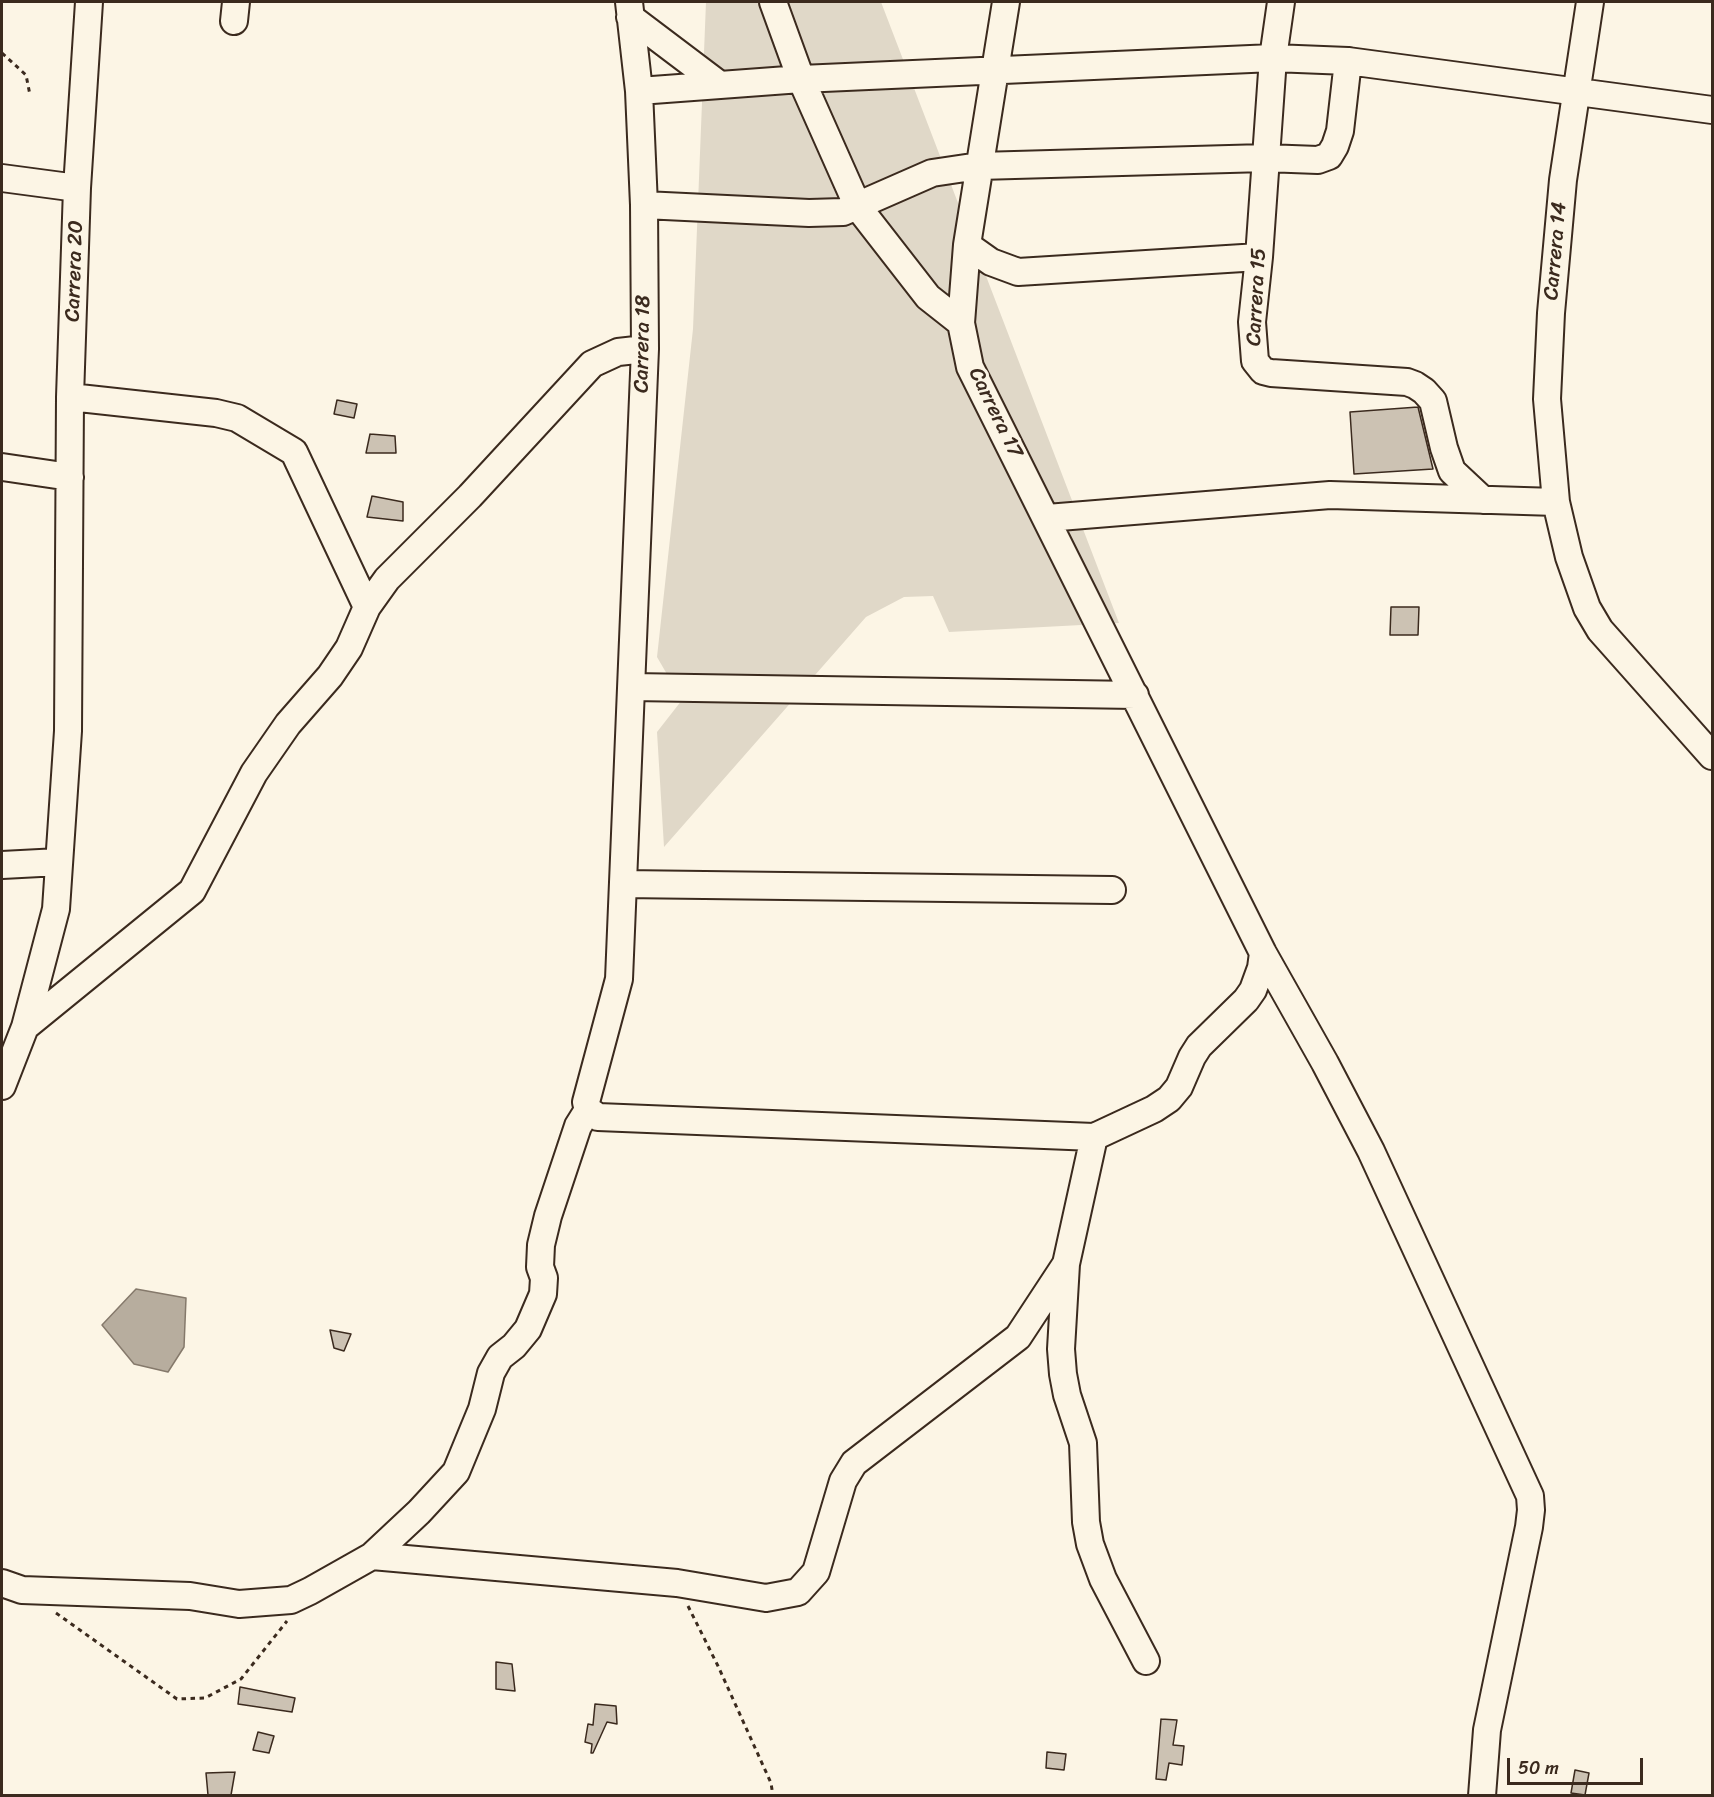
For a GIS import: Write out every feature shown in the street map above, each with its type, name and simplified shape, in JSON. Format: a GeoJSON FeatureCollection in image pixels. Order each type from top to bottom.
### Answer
{"type":"FeatureCollection","features":[{"type":"Feature","properties":{"kind":"street","name":"Carrera 20"},"geometry":{"type":"LineString","coordinates":[[2,1086],[25,1027],[56,909],[68,731],[70,397],[77,188],[89,2]]}},
{"type":"Feature","properties":{"kind":"street"},"geometry":{"type":"LineString","coordinates":[[773,2],[801,79],[858,207],[928,297],[961,323]]}},
{"type":"Feature","properties":{"kind":"street","name":"Carrera 17"},"geometry":{"type":"LineString","coordinates":[[1006,2],[967,245],[961,323],[970,367],[1263,953],[1371,1151],[1530,1496],[1532,1510],[1529,1527],[1487,1730],[1482,1796]]}},
{"type":"Feature","properties":{"kind":"street","name":"Carrera 15"},"geometry":{"type":"LineString","coordinates":[[1281,2],[1274,58],[1252,322],[1253,349],[1258,368],[1271,373],[1407,382],[1415,385],[1432,401],[1443,448],[1452,471],[1483,500]]}},
{"type":"Feature","properties":{"kind":"street","name":"Carrera 14"},"geometry":{"type":"LineString","coordinates":[[1590,2],[1563,180],[1551,314],[1547,399],[1556,502],[1569,557],[1587,608],[1600,630],[1713,756]]}},
{"type":"Feature","properties":{"kind":"street"},"geometry":{"type":"LineString","coordinates":[[629,9],[720,85]]}},
{"type":"Feature","properties":{"kind":"street","name":"Carrera 18"},"geometry":{"type":"LineString","coordinates":[[2,1583],[22,1590],[190,1596],[239,1604],[291,1600],[310,1591],[372,1556],[419,1512],[456,1472],[482,1409],[491,1373],[500,1357],[514,1346],[528,1329],[543,1294],[544,1278],[540,1267],[541,1245],[548,1215],[578,1126],[588,1110],[586,1102],[619,979],[645,349],[644,205],[639,91],[629,9]]}},
{"type":"Feature","properties":{"kind":"street"},"geometry":{"type":"LineString","coordinates":[[639,91],[801,79],[1274,58],[1348,61],[1713,110]]}},
{"type":"Feature","properties":{"kind":"street"},"geometry":{"type":"LineString","coordinates":[[644,205],[809,213],[843,212],[932,173],[979,166],[1265,158],[1318,160],[1329,156],[1340,131],[1348,61]]}},
{"type":"Feature","properties":{"kind":"street"},"geometry":{"type":"LineString","coordinates":[[2,178],[77,188]]}},
{"type":"Feature","properties":{"kind":"street"},"geometry":{"type":"LineString","coordinates":[[967,245],[991,262],[1018,272],[1259,257]]}},
{"type":"Feature","properties":{"kind":"street"},"geometry":{"type":"LineString","coordinates":[[25,1027],[192,891],[254,773],[288,724],[330,676],[349,648],[367,607],[387,579],[470,496],[592,364],[618,352],[645,349]]}},
{"type":"Feature","properties":{"kind":"street"},"geometry":{"type":"LineString","coordinates":[[70,397],[216,413],[237,418],[294,452],[367,607]]}},
{"type":"Feature","properties":{"kind":"street"},"geometry":{"type":"LineString","coordinates":[[2,467],[70,477]]}},
{"type":"Feature","properties":{"kind":"street"},"geometry":{"type":"LineString","coordinates":[[1047,518],[1330,495],[1556,502]]}},
{"type":"Feature","properties":{"kind":"street"},"geometry":{"type":"LineString","coordinates":[[632,687],[1135,694]]}},
{"type":"Feature","properties":{"kind":"street"},"geometry":{"type":"LineString","coordinates":[[2,866],[59,862]]}},
{"type":"Feature","properties":{"kind":"street"},"geometry":{"type":"LineString","coordinates":[[623,884],[1112,890]]}},
{"type":"Feature","properties":{"kind":"street"},"geometry":{"type":"LineString","coordinates":[[588,1110],[598,1117],[1094,1137],[1154,1109],[1169,1099],[1179,1087],[1199,1046],[1246,1000],[1253,990],[1262,968],[1263,953]]}},
{"type":"Feature","properties":{"kind":"street"},"geometry":{"type":"LineString","coordinates":[[1094,1137],[1066,1264],[1061,1349],[1063,1374],[1066,1395],[1083,1443],[1086,1522],[1090,1544],[1103,1579],[1146,1661]]}},
{"type":"Feature","properties":{"kind":"street"},"geometry":{"type":"LineString","coordinates":[[372,1556],[677,1583],[766,1598],[798,1592],[816,1572],[843,1481],[854,1463],[1018,1337],[1066,1264]]}},
{"type":"Feature","properties":{"kind":"path"},"geometry":{"type":"LineString","coordinates":[[2,53],[26,75],[30,95]]}},
{"type":"Feature","properties":{"kind":"path"},"geometry":{"type":"LineString","coordinates":[[677,1583],[718,1666],[771,1783],[773,1796]]}},
{"type":"Feature","properties":{"kind":"path"},"geometry":{"type":"LineString","coordinates":[[51,1610],[177,1699],[205,1698],[241,1679],[289,1617]]}},
{"type":"Feature","properties":{"kind":"shaded area"},"geometry":{"type":"Polygon","coordinates":[[[706,2],[881,2],[1119,623],[949,632],[933,596],[904,597],[866,617],[664,847],[657,732],[682,700],[657,657],[693,329],[706,2]]]}},
{"type":"Feature","properties":{"kind":"shaded area"},"geometry":{"type":"Polygon","coordinates":[[[136,1289],[186,1298],[184,1347],[168,1372],[134,1364],[102,1325],[136,1289]]]}},
{"type":"Feature","properties":{"kind":"building"},"geometry":{"type":"Polygon","coordinates":[[[337,400],[357,404],[354,418],[334,414],[337,400]]]}},
{"type":"Feature","properties":{"kind":"building"},"geometry":{"type":"Polygon","coordinates":[[[1418,407],[1433,469],[1354,474],[1350,412],[1418,407]]]}},
{"type":"Feature","properties":{"kind":"building"},"geometry":{"type":"Polygon","coordinates":[[[370,434],[395,436],[396,453],[366,453],[370,434]]]}},
{"type":"Feature","properties":{"kind":"building"},"geometry":{"type":"Polygon","coordinates":[[[372,496],[403,502],[403,521],[367,517],[372,496]]]}},
{"type":"Feature","properties":{"kind":"building"},"geometry":{"type":"Polygon","coordinates":[[[1391,607],[1419,607],[1418,635],[1390,635],[1391,607]]]}},
{"type":"Feature","properties":{"kind":"building"},"geometry":{"type":"Polygon","coordinates":[[[330,1330],[351,1334],[344,1351],[334,1348],[330,1330]]]}},
{"type":"Feature","properties":{"kind":"building"},"geometry":{"type":"Polygon","coordinates":[[[496,1662],[512,1664],[515,1691],[496,1689],[496,1662]]]}},
{"type":"Feature","properties":{"kind":"building"},"geometry":{"type":"Polygon","coordinates":[[[240,1687],[295,1698],[292,1712],[238,1704],[240,1687]]]}},
{"type":"Feature","properties":{"kind":"building"},"geometry":{"type":"Polygon","coordinates":[[[595,1704],[616,1706],[617,1724],[607,1722],[591,1753],[592,1744],[585,1742],[588,1724],[593,1725],[595,1704]]]}},
{"type":"Feature","properties":{"kind":"building"},"geometry":{"type":"Polygon","coordinates":[[[1161,1719],[1177,1720],[1173,1745],[1184,1746],[1182,1765],[1169,1763],[1166,1780],[1156,1779],[1161,1719]]]}},
{"type":"Feature","properties":{"kind":"building"},"geometry":{"type":"Polygon","coordinates":[[[258,1732],[274,1736],[269,1753],[253,1750],[258,1732]]]}},
{"type":"Feature","properties":{"kind":"building"},"geometry":{"type":"Polygon","coordinates":[[[1047,1752],[1066,1754],[1064,1770],[1046,1768],[1047,1752]]]}},
{"type":"Feature","properties":{"kind":"building"},"geometry":{"type":"Polygon","coordinates":[[[1575,1770],[1589,1773],[1585,1795],[1571,1793],[1575,1770]]]}},
{"type":"Feature","properties":{"kind":"building"},"geometry":{"type":"Polygon","coordinates":[[[235,1772],[231,1795],[208,1795],[206,1773],[235,1772]]]}}]}
